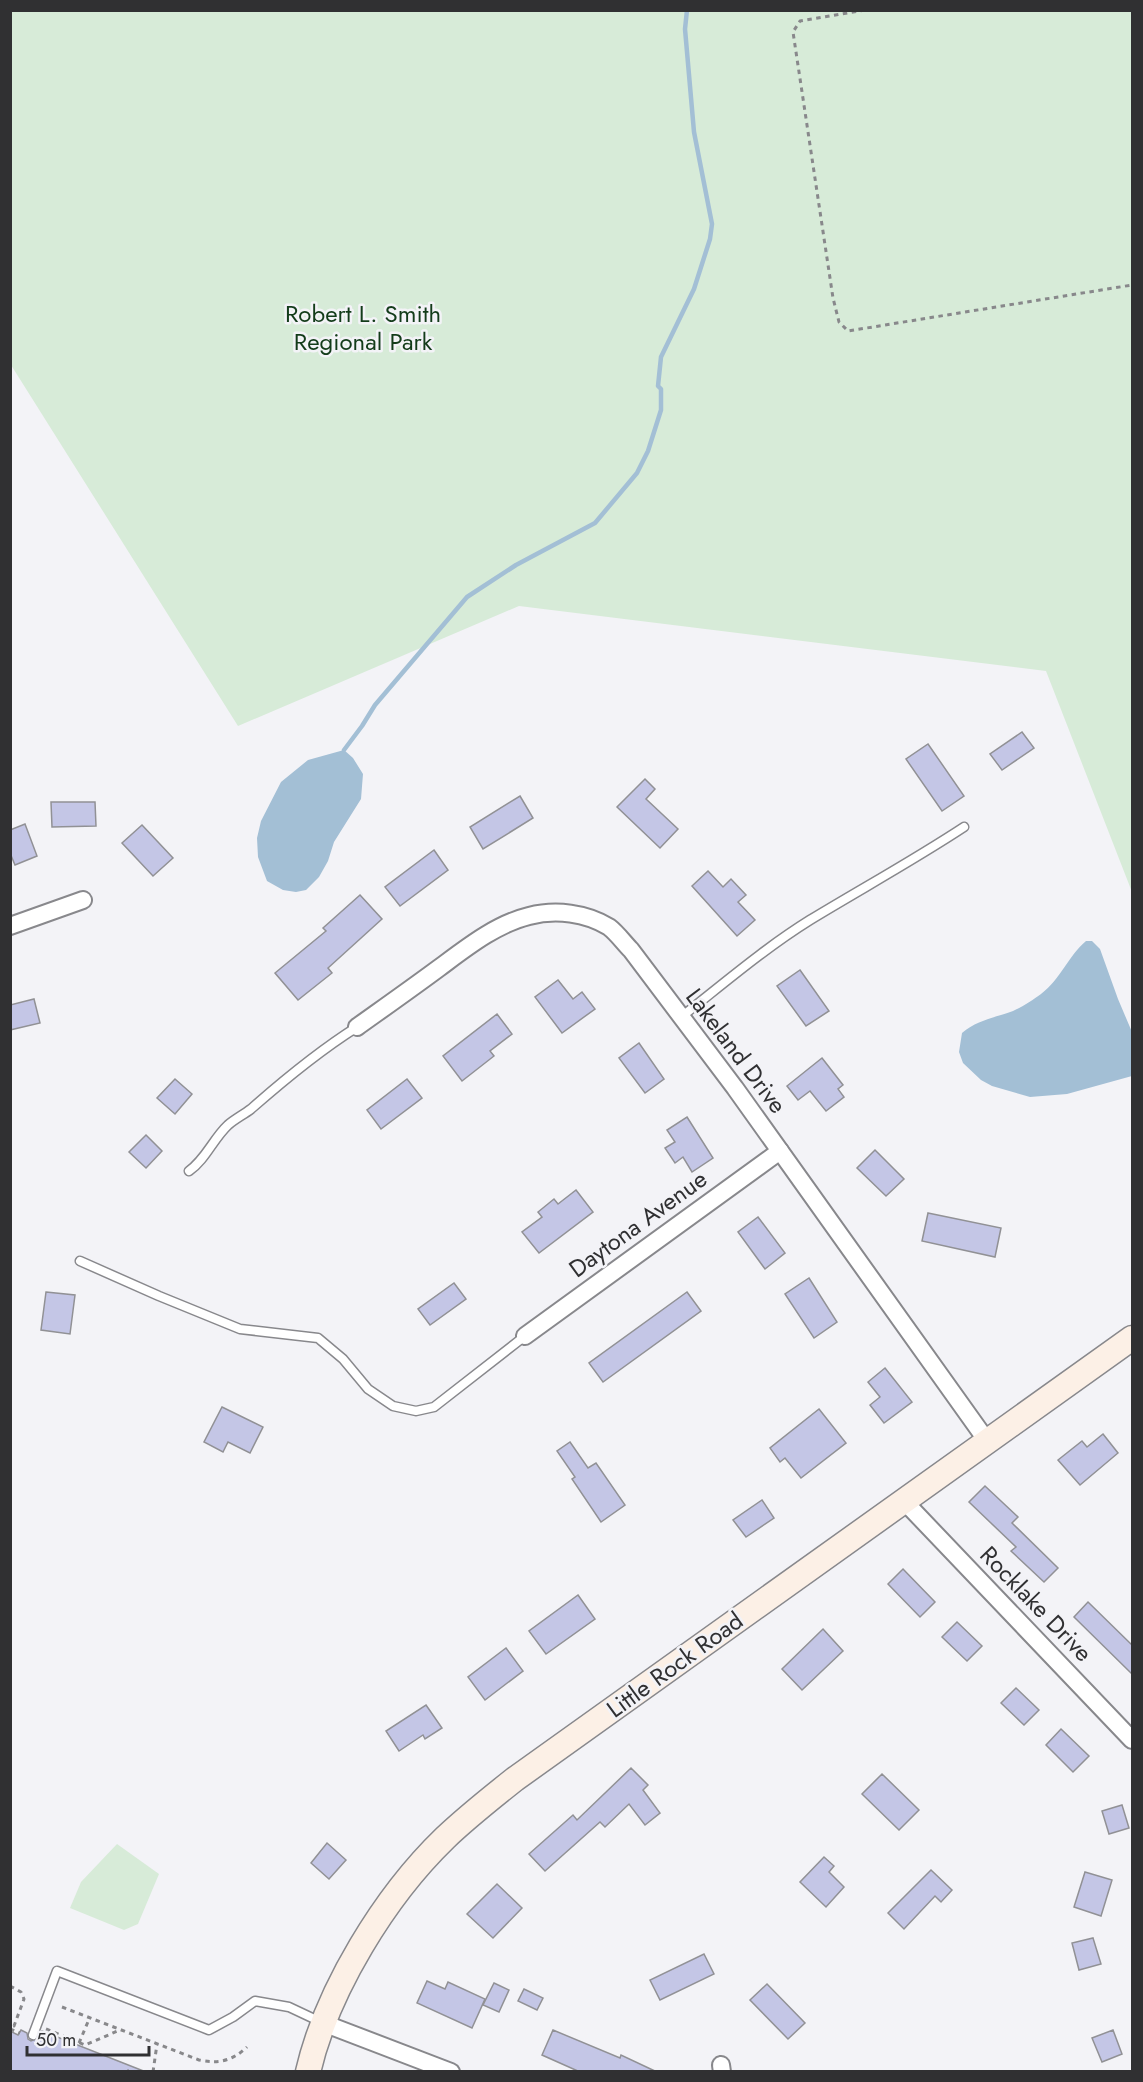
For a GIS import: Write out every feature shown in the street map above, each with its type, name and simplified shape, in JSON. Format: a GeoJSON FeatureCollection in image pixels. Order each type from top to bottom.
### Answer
{"type":"FeatureCollection","features":[{"type":"Feature","properties":{"kind":"main road","name":"Little Rock Road"},"geometry":{"type":"LineString","coordinates":[[308,2072],[323,2024],[344,1978],[388,1905],[422,1863],[472,1813],[515,1779],[1132,1338]]}},
{"type":"Feature","properties":{"kind":"street"},"geometry":{"type":"LineString","coordinates":[[10,926],[83,900]]}},
{"type":"Feature","properties":{"kind":"street","name":"Lakeland Drive"},"geometry":{"type":"LineString","coordinates":[[357,1027],[457,955],[499,928],[528,916],[549,913],[586,917],[611,929],[631,950],[780,1151],[987,1441]]}},
{"type":"Feature","properties":{"kind":"street","name":"Daytona Avenue"},"geometry":{"type":"LineString","coordinates":[[525,1336],[780,1151]]}},
{"type":"Feature","properties":{"kind":"street","name":"Rocklake Drive"},"geometry":{"type":"LineString","coordinates":[[904,1501],[1132,1740]]}},
{"type":"Feature","properties":{"kind":"street"},"geometry":{"type":"LineString","coordinates":[[323,2024],[451,2072]]}},
{"type":"Feature","properties":{"kind":"lane"},"geometry":{"type":"LineString","coordinates":[[681,1017],[779,941],[964,827]]}},
{"type":"Feature","properties":{"kind":"lane"},"geometry":{"type":"LineString","coordinates":[[189,1171],[230,1124],[295,1070],[357,1027]]}},
{"type":"Feature","properties":{"kind":"lane"},"geometry":{"type":"LineString","coordinates":[[80,1261],[240,1329],[318,1338],[343,1359],[368,1389],[393,1406],[416,1411],[434,1407],[525,1336]]}},
{"type":"Feature","properties":{"kind":"lane"},"geometry":{"type":"LineString","coordinates":[[33,2035],[57,1971],[209,2030],[233,2018],[255,2001],[289,2007],[323,2024]]}},
{"type":"Feature","properties":{"kind":"path"},"geometry":{"type":"LineString","coordinates":[[865,10],[800,21],[793,32],[833,298],[839,322],[848,331],[1132,285]]}},
{"type":"Feature","properties":{"kind":"path"},"geometry":{"type":"LineString","coordinates":[[10,1986],[21,1992],[24,2000],[14,2026],[10,2027],[20,2033]]}},
{"type":"Feature","properties":{"kind":"path"},"geometry":{"type":"LineString","coordinates":[[62,2007],[199,2061],[228,2060],[238,2056],[247,2047]]}},
{"type":"Feature","properties":{"kind":"path"},"geometry":{"type":"LineString","coordinates":[[79,2044],[90,2017]]}},
{"type":"Feature","properties":{"kind":"path"},"geometry":{"type":"LineString","coordinates":[[37,2025],[85,2045],[122,2030]]}},
{"type":"Feature","properties":{"kind":"path"},"geometry":{"type":"LineString","coordinates":[[153,2072],[157,2044]]}},
{"type":"Feature","properties":{"kind":"green space","name":"Robert L. Smith Regional Park"},"geometry":{"type":"Polygon","coordinates":[[[11,10],[1132,11],[1132,892],[1046,671],[519,606],[238,726],[11,365],[11,10]]]}},
{"type":"Feature","properties":{"kind":"green space"},"geometry":{"type":"Polygon","coordinates":[[[117,1844],[159,1874],[138,1924],[124,1930],[70,1908],[81,1882],[117,1844]]]}},
{"type":"Feature","properties":{"kind":"water"},"geometry":{"type":"Polygon","coordinates":[[[344,750],[353,758],[363,774],[361,799],[334,842],[328,861],[319,877],[306,890],[296,892],[283,890],[267,881],[258,857],[257,838],[261,821],[281,782],[308,760],[344,750]]]}},
{"type":"Feature","properties":{"kind":"water"},"geometry":{"type":"Polygon","coordinates":[[[1086,941],[1092,941],[1100,949],[1132,1032],[1132,1076],[1067,1094],[1030,1097],[992,1086],[981,1080],[963,1063],[959,1052],[962,1033],[980,1022],[1016,1009],[1041,994],[1054,982],[1086,941]]]}},
{"type":"Feature","properties":{"kind":"building"},"geometry":{"type":"Polygon","coordinates":[[[1022,732],[1034,748],[1002,770],[990,754],[1022,732]]]}},
{"type":"Feature","properties":{"kind":"building"},"geometry":{"type":"Polygon","coordinates":[[[928,744],[964,796],[942,811],[906,759],[928,744]]]}},
{"type":"Feature","properties":{"kind":"building"},"geometry":{"type":"Polygon","coordinates":[[[645,779],[655,789],[646,799],[678,829],[660,848],[617,807],[645,779]]]}},
{"type":"Feature","properties":{"kind":"building"},"geometry":{"type":"Polygon","coordinates":[[[520,796],[533,818],[483,849],[470,827],[520,796]]]}},
{"type":"Feature","properties":{"kind":"building"},"geometry":{"type":"Polygon","coordinates":[[[51,802],[95,802],[96,826],[52,827],[51,802]]]}},
{"type":"Feature","properties":{"kind":"building"},"geometry":{"type":"Polygon","coordinates":[[[25,824],[37,856],[15,865],[10,853],[10,830],[25,824]]]}},
{"type":"Feature","properties":{"kind":"building"},"geometry":{"type":"Polygon","coordinates":[[[142,825],[173,858],[153,876],[122,843],[142,825]]]}},
{"type":"Feature","properties":{"kind":"building"},"geometry":{"type":"Polygon","coordinates":[[[434,850],[448,870],[400,906],[385,887],[434,850]]]}},
{"type":"Feature","properties":{"kind":"building"},"geometry":{"type":"Polygon","coordinates":[[[708,871],[723,887],[731,879],[746,895],[738,902],[755,920],[737,936],[692,886],[708,871]]]}},
{"type":"Feature","properties":{"kind":"building"},"geometry":{"type":"Polygon","coordinates":[[[360,895],[382,919],[328,968],[332,973],[298,1000],[275,973],[326,931],[323,928],[360,895]]]}},
{"type":"Feature","properties":{"kind":"building"},"geometry":{"type":"Polygon","coordinates":[[[800,970],[829,1011],[806,1026],[777,986],[800,970]]]}},
{"type":"Feature","properties":{"kind":"building"},"geometry":{"type":"Polygon","coordinates":[[[558,980],[573,999],[582,992],[595,1009],[562,1033],[535,997],[558,980]]]}},
{"type":"Feature","properties":{"kind":"building"},"geometry":{"type":"Polygon","coordinates":[[[34,999],[40,1023],[10,1030],[10,1005],[34,999]]]}},
{"type":"Feature","properties":{"kind":"building"},"geometry":{"type":"Polygon","coordinates":[[[497,1014],[512,1034],[490,1051],[494,1056],[462,1081],[443,1056],[497,1014]]]}},
{"type":"Feature","properties":{"kind":"building"},"geometry":{"type":"Polygon","coordinates":[[[639,1043],[664,1079],[645,1093],[619,1058],[639,1043]]]}},
{"type":"Feature","properties":{"kind":"building"},"geometry":{"type":"Polygon","coordinates":[[[822,1058],[843,1085],[838,1089],[844,1097],[826,1111],[810,1091],[798,1100],[787,1086],[822,1058]]]}},
{"type":"Feature","properties":{"kind":"building"},"geometry":{"type":"Polygon","coordinates":[[[175,1079],[192,1094],[175,1114],[157,1098],[175,1079]]]}},
{"type":"Feature","properties":{"kind":"building"},"geometry":{"type":"Polygon","coordinates":[[[407,1079],[422,1098],[381,1129],[367,1110],[407,1079]]]}},
{"type":"Feature","properties":{"kind":"building"},"geometry":{"type":"Polygon","coordinates":[[[687,1117],[713,1158],[692,1172],[683,1157],[675,1163],[665,1148],[675,1142],[667,1130],[687,1117]]]}},
{"type":"Feature","properties":{"kind":"building"},"geometry":{"type":"Polygon","coordinates":[[[146,1135],[162,1151],[146,1168],[129,1152],[146,1135]]]}},
{"type":"Feature","properties":{"kind":"building"},"geometry":{"type":"Polygon","coordinates":[[[875,1150],[904,1179],[886,1196],[857,1168],[875,1150]]]}},
{"type":"Feature","properties":{"kind":"building"},"geometry":{"type":"Polygon","coordinates":[[[576,1190],[593,1212],[539,1253],[522,1232],[542,1217],[538,1212],[554,1199],[558,1204],[576,1190]]]}},
{"type":"Feature","properties":{"kind":"building"},"geometry":{"type":"Polygon","coordinates":[[[928,1213],[1001,1228],[995,1257],[922,1241],[928,1213]]]}},
{"type":"Feature","properties":{"kind":"building"},"geometry":{"type":"Polygon","coordinates":[[[758,1217],[785,1253],[765,1269],[738,1232],[758,1217]]]}},
{"type":"Feature","properties":{"kind":"building"},"geometry":{"type":"Polygon","coordinates":[[[809,1278],[837,1322],[814,1338],[785,1294],[809,1278]]]}},
{"type":"Feature","properties":{"kind":"building"},"geometry":{"type":"Polygon","coordinates":[[[454,1283],[466,1299],[430,1325],[418,1309],[454,1283]]]}},
{"type":"Feature","properties":{"kind":"building"},"geometry":{"type":"Polygon","coordinates":[[[46,1292],[75,1295],[70,1334],[41,1330],[46,1292]]]}},
{"type":"Feature","properties":{"kind":"building"},"geometry":{"type":"Polygon","coordinates":[[[687,1292],[701,1311],[603,1382],[589,1363],[687,1292]]]}},
{"type":"Feature","properties":{"kind":"building"},"geometry":{"type":"Polygon","coordinates":[[[885,1368],[912,1402],[884,1423],[870,1405],[880,1397],[868,1382],[885,1368]]]}},
{"type":"Feature","properties":{"kind":"building"},"geometry":{"type":"Polygon","coordinates":[[[222,1407],[263,1427],[250,1453],[228,1442],[223,1452],[204,1442],[222,1407]]]}},
{"type":"Feature","properties":{"kind":"building"},"geometry":{"type":"Polygon","coordinates":[[[819,1409],[846,1443],[801,1478],[785,1458],[780,1462],[770,1448],[819,1409]]]}},
{"type":"Feature","properties":{"kind":"building"},"geometry":{"type":"Polygon","coordinates":[[[1103,1434],[1118,1453],[1080,1485],[1058,1460],[1082,1441],[1087,1447],[1103,1434]]]}},
{"type":"Feature","properties":{"kind":"building"},"geometry":{"type":"Polygon","coordinates":[[[570,1442],[588,1468],[596,1463],[625,1505],[601,1522],[572,1479],[575,1477],[557,1451],[570,1442]]]}},
{"type":"Feature","properties":{"kind":"building"},"geometry":{"type":"Polygon","coordinates":[[[985,1486],[1018,1517],[1012,1523],[1058,1568],[1044,1582],[1011,1551],[1016,1547],[969,1502],[985,1486]]]}},
{"type":"Feature","properties":{"kind":"building"},"geometry":{"type":"Polygon","coordinates":[[[762,1500],[774,1518],[746,1537],[733,1520],[762,1500]]]}},
{"type":"Feature","properties":{"kind":"building"},"geometry":{"type":"Polygon","coordinates":[[[903,1569],[935,1602],[920,1617],[888,1584],[903,1569]]]}},
{"type":"Feature","properties":{"kind":"building"},"geometry":{"type":"Polygon","coordinates":[[[578,1595],[595,1619],[546,1654],[529,1631],[578,1595]]]}},
{"type":"Feature","properties":{"kind":"building"},"geometry":{"type":"Polygon","coordinates":[[[1088,1602],[1132,1645],[1132,1674],[1074,1617],[1088,1602]]]}},
{"type":"Feature","properties":{"kind":"building"},"geometry":{"type":"Polygon","coordinates":[[[957,1622],[982,1646],[967,1661],[942,1637],[957,1622]]]}},
{"type":"Feature","properties":{"kind":"building"},"geometry":{"type":"Polygon","coordinates":[[[823,1629],[843,1651],[802,1690],[782,1669],[823,1629]]]}},
{"type":"Feature","properties":{"kind":"building"},"geometry":{"type":"Polygon","coordinates":[[[506,1648],[523,1671],[485,1700],[468,1677],[506,1648]]]}},
{"type":"Feature","properties":{"kind":"building"},"geometry":{"type":"Polygon","coordinates":[[[1016,1688],[1039,1710],[1024,1725],[1001,1703],[1016,1688]]]}},
{"type":"Feature","properties":{"kind":"building"},"geometry":{"type":"Polygon","coordinates":[[[426,1705],[442,1728],[425,1739],[423,1735],[399,1751],[386,1731],[426,1705]]]}},
{"type":"Feature","properties":{"kind":"building"},"geometry":{"type":"Polygon","coordinates":[[[1061,1729],[1089,1756],[1073,1772],[1046,1745],[1061,1729]]]}},
{"type":"Feature","properties":{"kind":"building"},"geometry":{"type":"Polygon","coordinates":[[[631,1768],[648,1785],[643,1790],[660,1813],[645,1825],[629,1804],[605,1827],[600,1822],[545,1871],[529,1854],[573,1815],[577,1820],[631,1768]]]}},
{"type":"Feature","properties":{"kind":"building"},"geometry":{"type":"Polygon","coordinates":[[[882,1774],[919,1810],[899,1830],[862,1794],[882,1774]]]}},
{"type":"Feature","properties":{"kind":"building"},"geometry":{"type":"Polygon","coordinates":[[[1122,1805],[1129,1828],[1109,1834],[1102,1811],[1122,1805]]]}},
{"type":"Feature","properties":{"kind":"building"},"geometry":{"type":"Polygon","coordinates":[[[327,1843],[346,1860],[329,1879],[311,1863],[327,1843]]]}},
{"type":"Feature","properties":{"kind":"building"},"geometry":{"type":"Polygon","coordinates":[[[824,1857],[834,1866],[829,1872],[844,1887],[826,1907],[800,1882],[824,1857]]]}},
{"type":"Feature","properties":{"kind":"building"},"geometry":{"type":"Polygon","coordinates":[[[931,1870],[952,1890],[941,1902],[935,1896],[904,1929],[888,1913],[931,1870]]]}},
{"type":"Feature","properties":{"kind":"building"},"geometry":{"type":"Polygon","coordinates":[[[1085,1872],[1112,1880],[1101,1916],[1074,1907],[1085,1872]]]}},
{"type":"Feature","properties":{"kind":"building"},"geometry":{"type":"Polygon","coordinates":[[[497,1884],[522,1908],[493,1938],[467,1914],[497,1884]]]}},
{"type":"Feature","properties":{"kind":"building"},"geometry":{"type":"Polygon","coordinates":[[[1093,1938],[1101,1964],[1079,1970],[1072,1943],[1093,1938]]]}},
{"type":"Feature","properties":{"kind":"building"},"geometry":{"type":"Polygon","coordinates":[[[704,1954],[714,1974],[660,2000],[650,1980],[704,1954]]]}},
{"type":"Feature","properties":{"kind":"building"},"geometry":{"type":"Polygon","coordinates":[[[427,1981],[445,1989],[448,1982],[485,1999],[472,2028],[417,2003],[427,1981]]]}},
{"type":"Feature","properties":{"kind":"building"},"geometry":{"type":"Polygon","coordinates":[[[494,1983],[509,1990],[499,2012],[483,2005],[494,1983]]]}},
{"type":"Feature","properties":{"kind":"building"},"geometry":{"type":"Polygon","coordinates":[[[767,1984],[805,2023],[788,2039],[750,2000],[767,1984]]]}},
{"type":"Feature","properties":{"kind":"building"},"geometry":{"type":"Polygon","coordinates":[[[524,1989],[543,1998],[537,2010],[518,2001],[524,1989]]]}},
{"type":"Feature","properties":{"kind":"building"},"geometry":{"type":"Polygon","coordinates":[[[21,2030],[27,2033],[31,2041],[39,2038],[42,2031],[146,2072],[10,2072],[10,2031],[18,2035],[21,2030]]]}},
{"type":"Feature","properties":{"kind":"building"},"geometry":{"type":"Polygon","coordinates":[[[553,2030],[620,2058],[621,2055],[657,2072],[580,2072],[542,2055],[553,2030]]]}},
{"type":"Feature","properties":{"kind":"building"},"geometry":{"type":"Polygon","coordinates":[[[1113,2030],[1122,2054],[1102,2062],[1092,2038],[1113,2030]]]}},
{"type":"Feature","properties":{"kind":"waterway"},"geometry":{"type":"LineString","coordinates":[[344,750],[375,705],[467,597],[516,565],[595,523],[637,473],[648,451],[661,410],[661,389],[658,386],[661,357],[694,289],[710,239],[712,224],[694,132],[685,29],[687,10]]}}]}
